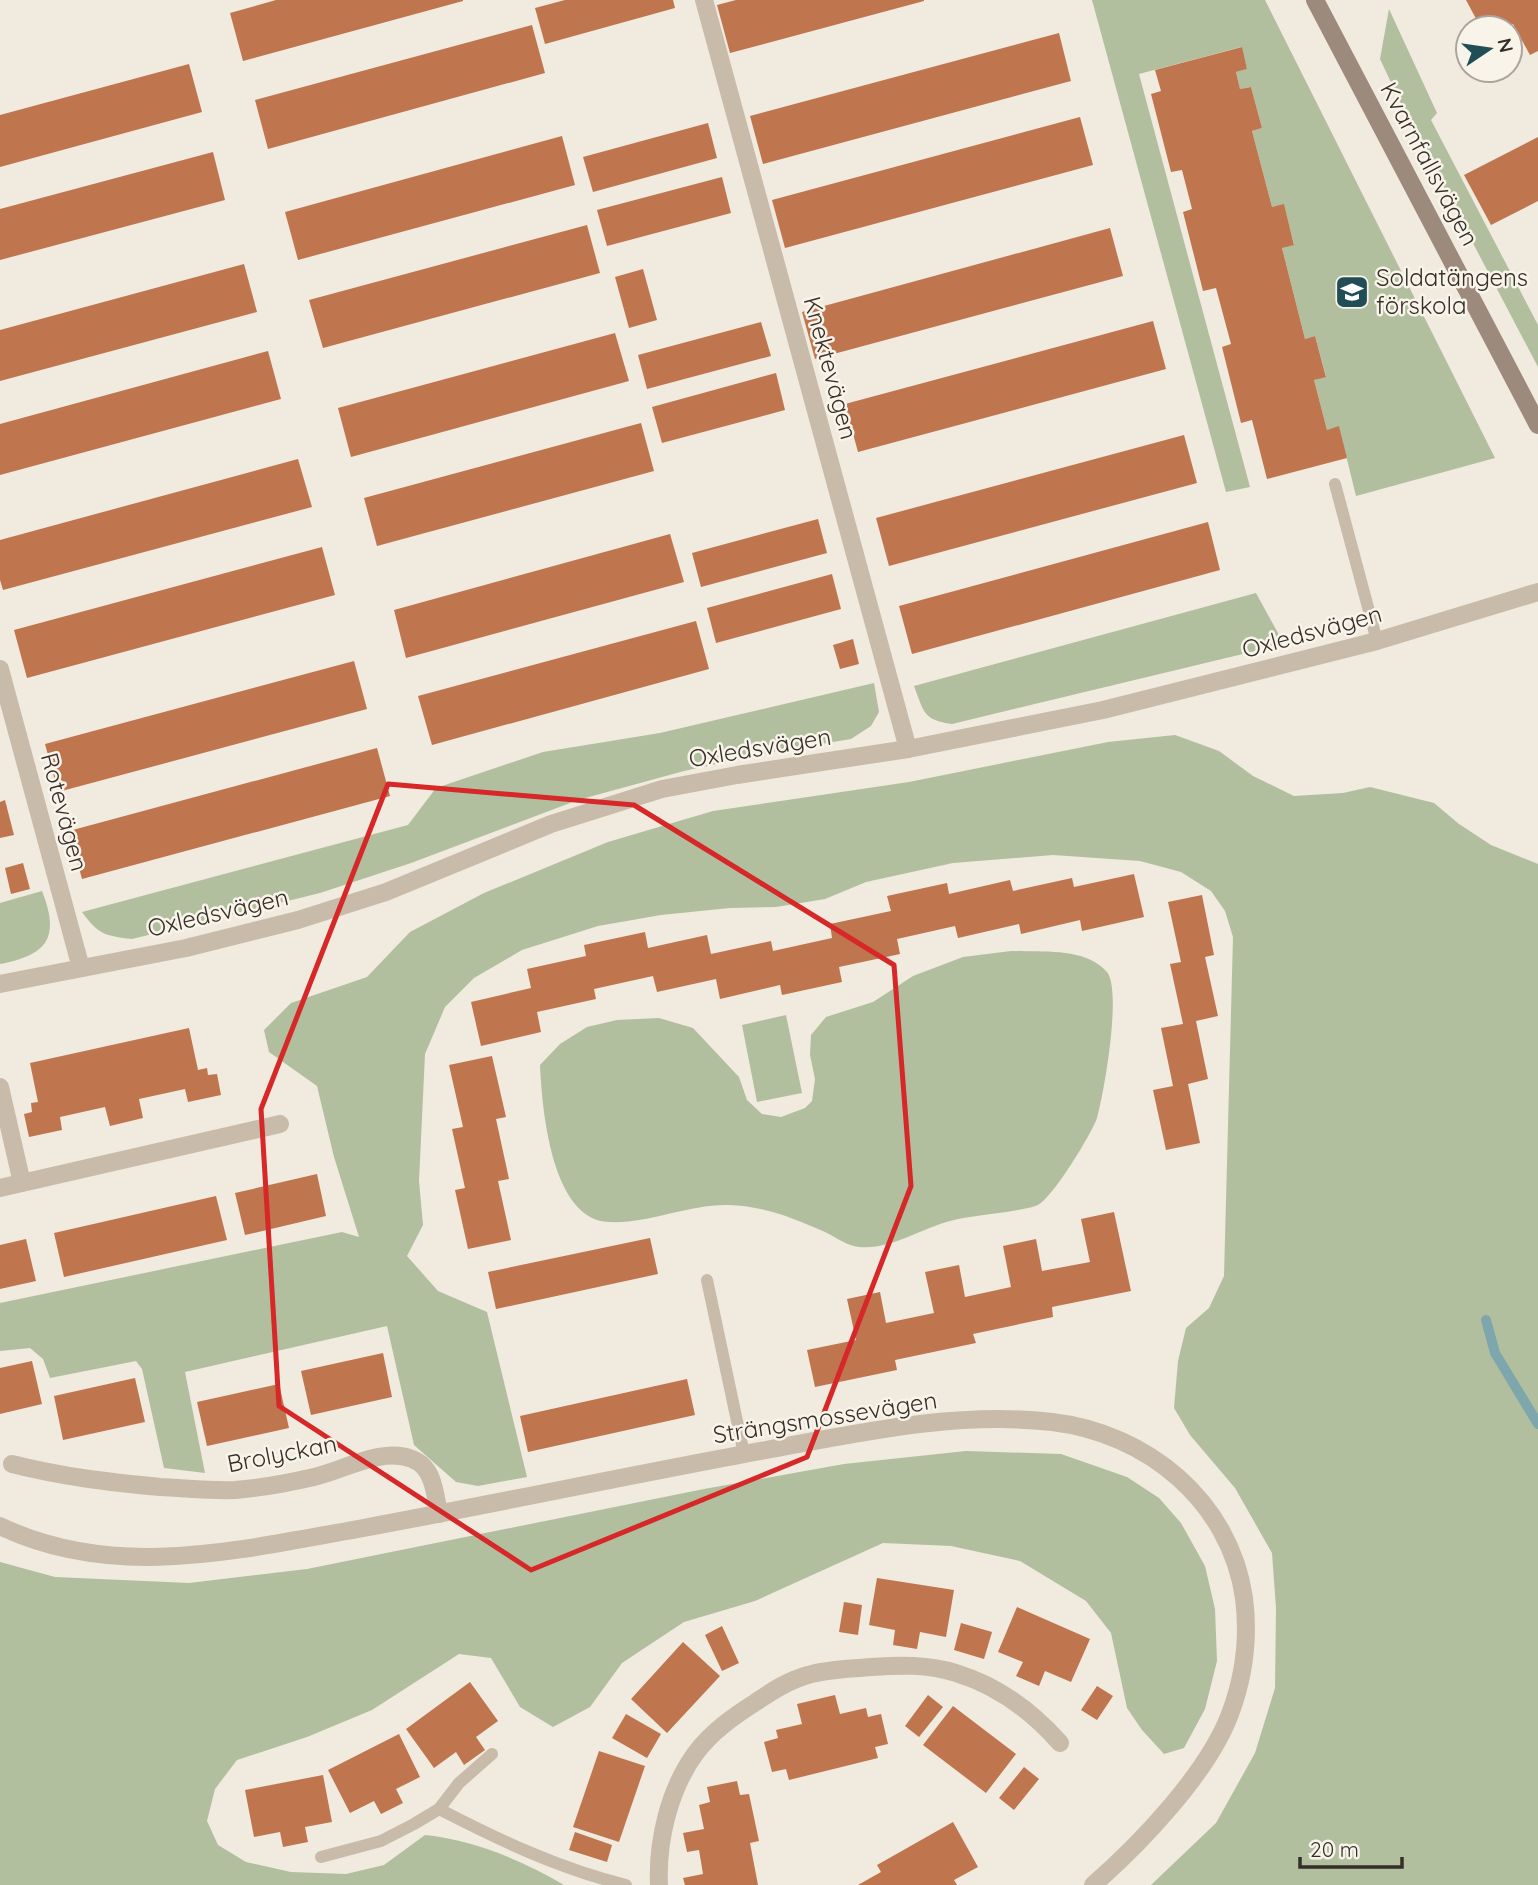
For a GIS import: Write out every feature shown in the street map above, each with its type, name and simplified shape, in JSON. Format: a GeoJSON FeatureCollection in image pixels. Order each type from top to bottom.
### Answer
{"type":"FeatureCollection","features":[{"type":"Feature","properties":{"kind":"street","name":"Knektevägen"},"geometry":{"type":"LineString","coordinates":[[704,0],[908,749]]}},
{"type":"Feature","properties":{"kind":"street","name":"Kvarnfallsvägen"},"geometry":{"type":"LineString","coordinates":[[1315,0],[1538,425]]}},
{"type":"Feature","properties":{"kind":"street","name":"Oxledsvägen"},"geometry":{"type":"LineString","coordinates":[[0,984],[186,948],[298,920],[386,892],[551,824],[662,789],[908,749],[1103,710],[1377,641],[1538,592]]}},
{"type":"Feature","properties":{"kind":"street","name":"Rotevägen"},"geometry":{"type":"LineString","coordinates":[[0,669],[81,968]]}},
{"type":"Feature","properties":{"kind":"street"},"geometry":{"type":"LineString","coordinates":[[0,1087],[22,1183]]}},
{"type":"Feature","properties":{"kind":"street"},"geometry":{"type":"LineString","coordinates":[[0,1188],[280,1124]]}},
{"type":"Feature","properties":{"kind":"street","name":"Strängsmossevägen"},"geometry":{"type":"LineString","coordinates":[[0,1526],[53,1546],[87,1554],[161,1558],[214,1554],[439,1514],[744,1454],[918,1425],[1014,1419],[1087,1429],[1147,1455],[1197,1493],[1217,1522],[1233,1556],[1242,1589],[1246,1634],[1239,1685],[1230,1715],[1217,1742],[1189,1783],[1156,1823],[1093,1885]]}},
{"type":"Feature","properties":{"kind":"street","name":"Brolyckan"},"geometry":{"type":"LineString","coordinates":[[12,1464],[98,1482],[223,1490],[289,1482],[373,1459],[400,1456],[422,1464],[430,1474],[439,1514]]}},
{"type":"Feature","properties":{"kind":"street"},"geometry":{"type":"LineString","coordinates":[[659,1885],[660,1843],[669,1809],[694,1755],[709,1738],[740,1712],[777,1688],[806,1675],[831,1670],[895,1665],[929,1666],[955,1672],[1018,1702],[1042,1721],[1060,1743]]}},
{"type":"Feature","properties":{"kind":"lane"},"geometry":{"type":"LineString","coordinates":[[1335,484],[1377,641]]}},
{"type":"Feature","properties":{"kind":"lane"},"geometry":{"type":"LineString","coordinates":[[708,1280],[744,1454]]}},
{"type":"Feature","properties":{"kind":"lane"},"geometry":{"type":"LineString","coordinates":[[321,1857],[380,1841],[439,1809],[459,1783],[492,1754]]}},
{"type":"Feature","properties":{"kind":"lane"},"geometry":{"type":"LineString","coordinates":[[439,1809],[552,1862],[626,1885]]}},
{"type":"Feature","properties":{"kind":"highlighted area"},"geometry":{"type":"Polygon","coordinates":[[[388,784],[634,805],[894,965],[911,1186],[807,1457],[531,1570],[279,1406],[261,1109],[388,784]]]}},
{"type":"Feature","properties":{"kind":"green space","name":"Soldatängens förskola"},"geometry":{"type":"Polygon","coordinates":[[[1092,0],[1265,0],[1495,458],[1356,496],[1339,427],[1327,430],[1314,380],[1326,376],[1315,336],[1305,339],[1282,248],[1294,244],[1284,205],[1272,207],[1252,131],[1262,128],[1251,87],[1240,89],[1236,72],[1247,69],[1241,47],[1139,74],[1250,487],[1226,492],[1092,0]]]}},
{"type":"Feature","properties":{"kind":"green space"},"geometry":{"type":"Polygon","coordinates":[[[1389,9],[1437,113],[1431,120],[1538,325],[1538,367],[1413,129],[1380,59],[1389,9]]]}},
{"type":"Feature","properties":{"kind":"green space"},"geometry":{"type":"Polygon","coordinates":[[[1256,593],[1284,644],[952,724],[935,720],[926,713],[914,686],[1256,593]]]}},
{"type":"Feature","properties":{"kind":"green space"},"geometry":{"type":"Polygon","coordinates":[[[874,683],[879,712],[871,726],[851,739],[684,771],[578,800],[411,863],[320,893],[132,939],[103,933],[82,912],[408,825],[436,788],[543,752],[660,733],[874,683]]]}},
{"type":"Feature","properties":{"kind":"green space"},"geometry":{"type":"Polygon","coordinates":[[[1175,735],[1219,751],[1253,776],[1294,796],[1343,793],[1370,787],[1434,803],[1491,845],[1538,864],[1538,1885],[1151,1885],[1216,1823],[1255,1753],[1275,1688],[1276,1608],[1272,1553],[1235,1488],[1190,1435],[1174,1408],[1178,1361],[1186,1328],[1209,1308],[1224,1276],[1233,937],[1225,911],[1211,891],[1181,872],[1140,861],[1053,855],[953,863],[866,882],[825,899],[776,907],[730,908],[661,915],[598,926],[522,950],[474,978],[445,1007],[425,1054],[419,1181],[423,1225],[407,1256],[438,1291],[487,1312],[527,1477],[478,1486],[456,1482],[414,1445],[387,1326],[185,1372],[205,1473],[164,1468],[142,1369],[136,1361],[50,1378],[43,1359],[30,1348],[0,1351],[0,1303],[342,1232],[359,1237],[334,1157],[317,1086],[269,1052],[264,1030],[291,1003],[367,977],[410,932],[484,893],[608,842],[713,811],[909,782],[1108,742],[1175,735]]]}},
{"type":"Feature","properties":{"kind":"green space"},"geometry":{"type":"Polygon","coordinates":[[[42,891],[50,921],[46,941],[29,955],[0,964],[0,903],[42,891]]]}},
{"type":"Feature","properties":{"kind":"green space"},"geometry":{"type":"Polygon","coordinates":[[[1011,951],[1049,951],[1087,958],[1107,972],[1113,999],[1110,1043],[1097,1118],[1062,1178],[1038,1205],[950,1221],[894,1242],[859,1247],[790,1218],[742,1206],[714,1206],[639,1220],[609,1222],[589,1216],[574,1203],[562,1183],[547,1133],[540,1065],[560,1044],[587,1027],[617,1020],[659,1018],[693,1028],[739,1077],[747,1100],[762,1114],[781,1117],[805,1108],[812,1101],[815,1079],[810,1055],[811,1035],[826,1017],[873,1002],[913,976],[963,957],[1011,951]]]}},
{"type":"Feature","properties":{"kind":"green space"},"geometry":{"type":"Polygon","coordinates":[[[786,1015],[802,1093],[757,1102],[742,1025],[786,1015]]]}},
{"type":"Feature","properties":{"kind":"green space"},"geometry":{"type":"Polygon","coordinates":[[[966,1451],[1061,1454],[1127,1477],[1159,1498],[1181,1523],[1205,1566],[1215,1609],[1217,1661],[1205,1709],[1184,1748],[1164,1754],[1142,1730],[1127,1708],[1111,1633],[1086,1601],[1020,1561],[951,1546],[883,1543],[755,1601],[684,1622],[622,1663],[590,1707],[553,1727],[520,1707],[491,1658],[459,1654],[372,1710],[307,1737],[237,1760],[215,1789],[207,1821],[218,1845],[246,1862],[291,1872],[346,1874],[384,1865],[425,1835],[461,1841],[497,1852],[564,1885],[0,1885],[0,1562],[55,1577],[189,1583],[307,1569],[704,1489],[844,1464],[966,1451]]]}},
{"type":"Feature","properties":{"kind":"building"},"geometry":{"type":"Polygon","coordinates":[[[276,0],[463,1],[243,61],[230,13],[276,0]]]}},
{"type":"Feature","properties":{"kind":"building"},"geometry":{"type":"Polygon","coordinates":[[[565,0],[673,0],[675,8],[545,44],[535,8],[565,0]]]}},
{"type":"Feature","properties":{"kind":"building"},"geometry":{"type":"Polygon","coordinates":[[[736,0],[924,1],[730,53],[717,5],[736,0]]]}},
{"type":"Feature","properties":{"kind":"building"},"geometry":{"type":"Polygon","coordinates":[[[1466,0],[1538,0],[1538,51],[1530,55],[1524,44],[1524,14],[1474,14],[1466,0]]]}},
{"type":"Feature","properties":{"kind":"building"},"geometry":{"type":"Polygon","coordinates":[[[532,25],[545,73],[268,149],[255,100],[532,25]]]}},
{"type":"Feature","properties":{"kind":"building"},"geometry":{"type":"Polygon","coordinates":[[[1059,33],[1071,81],[763,164],[750,116],[1059,33]]]}},
{"type":"Feature","properties":{"kind":"building"},"geometry":{"type":"Polygon","coordinates":[[[1242,47],[1247,69],[1236,72],[1240,89],[1251,87],[1262,128],[1252,131],[1272,207],[1284,204],[1294,245],[1282,248],[1305,339],[1315,336],[1326,377],[1314,380],[1327,430],[1339,426],[1347,458],[1267,479],[1252,420],[1241,423],[1222,347],[1231,344],[1216,288],[1203,291],[1183,212],[1192,209],[1182,170],[1171,172],[1151,94],[1161,91],[1155,70],[1242,47]]]}},
{"type":"Feature","properties":{"kind":"building"},"geometry":{"type":"Polygon","coordinates":[[[189,64],[202,112],[0,167],[0,115],[189,64]]]}},
{"type":"Feature","properties":{"kind":"building"},"geometry":{"type":"Polygon","coordinates":[[[1080,117],[1093,165],[785,248],[772,200],[1080,117]]]}},
{"type":"Feature","properties":{"kind":"building"},"geometry":{"type":"Polygon","coordinates":[[[708,123],[717,158],[593,192],[583,157],[708,123]]]}},
{"type":"Feature","properties":{"kind":"building"},"geometry":{"type":"Polygon","coordinates":[[[562,136],[575,185],[298,260],[285,212],[562,136]]]}},
{"type":"Feature","properties":{"kind":"building"},"geometry":{"type":"Polygon","coordinates":[[[1538,137],[1538,201],[1491,225],[1464,175],[1538,137]]]}},
{"type":"Feature","properties":{"kind":"building"},"geometry":{"type":"Polygon","coordinates":[[[213,152],[225,200],[0,260],[0,209],[213,152]]]}},
{"type":"Feature","properties":{"kind":"building"},"geometry":{"type":"Polygon","coordinates":[[[722,177],[731,213],[607,246],[597,210],[722,177]]]}},
{"type":"Feature","properties":{"kind":"building"},"geometry":{"type":"Polygon","coordinates":[[[587,225],[600,273],[323,348],[309,300],[587,225]]]}},
{"type":"Feature","properties":{"kind":"building"},"geometry":{"type":"Polygon","coordinates":[[[1110,228],[1123,276],[815,359],[802,312],[1110,228]]]}},
{"type":"Feature","properties":{"kind":"building"},"geometry":{"type":"Polygon","coordinates":[[[244,264],[257,312],[0,381],[0,330],[244,264]]]}},
{"type":"Feature","properties":{"kind":"building"},"geometry":{"type":"Polygon","coordinates":[[[643,269],[657,320],[629,328],[615,277],[643,269]]]}},
{"type":"Feature","properties":{"kind":"building"},"geometry":{"type":"Polygon","coordinates":[[[1153,321],[1166,369],[858,452],[845,404],[1153,321]]]}},
{"type":"Feature","properties":{"kind":"building"},"geometry":{"type":"Polygon","coordinates":[[[761,322],[771,356],[647,389],[638,355],[761,322]]]}},
{"type":"Feature","properties":{"kind":"building"},"geometry":{"type":"Polygon","coordinates":[[[615,333],[629,381],[351,457],[338,408],[615,333]]]}},
{"type":"Feature","properties":{"kind":"building"},"geometry":{"type":"Polygon","coordinates":[[[268,351],[281,399],[0,475],[0,424],[268,351]]]}},
{"type":"Feature","properties":{"kind":"building"},"geometry":{"type":"Polygon","coordinates":[[[776,373],[785,410],[662,443],[652,407],[776,373]]]}},
{"type":"Feature","properties":{"kind":"building"},"geometry":{"type":"Polygon","coordinates":[[[641,423],[654,471],[377,546],[364,498],[641,423]]]}},
{"type":"Feature","properties":{"kind":"building"},"geometry":{"type":"Polygon","coordinates":[[[1184,435],[1197,483],[889,566],[876,518],[1184,435]]]}},
{"type":"Feature","properties":{"kind":"building"},"geometry":{"type":"Polygon","coordinates":[[[298,459],[312,507],[3,590],[0,580],[0,540],[298,459]]]}},
{"type":"Feature","properties":{"kind":"building"},"geometry":{"type":"Polygon","coordinates":[[[818,519],[827,553],[701,587],[692,553],[818,519]]]}},
{"type":"Feature","properties":{"kind":"building"},"geometry":{"type":"Polygon","coordinates":[[[1208,522],[1220,570],[912,654],[899,606],[1208,522]]]}},
{"type":"Feature","properties":{"kind":"building"},"geometry":{"type":"Polygon","coordinates":[[[670,534],[684,582],[406,658],[394,610],[670,534]]]}},
{"type":"Feature","properties":{"kind":"building"},"geometry":{"type":"Polygon","coordinates":[[[322,547],[335,595],[27,678],[14,630],[322,547]]]}},
{"type":"Feature","properties":{"kind":"building"},"geometry":{"type":"Polygon","coordinates":[[[832,574],[841,609],[716,643],[707,608],[832,574]]]}},
{"type":"Feature","properties":{"kind":"building"},"geometry":{"type":"Polygon","coordinates":[[[696,621],[709,669],[432,745],[418,696],[696,621]]]}},
{"type":"Feature","properties":{"kind":"building"},"geometry":{"type":"Polygon","coordinates":[[[853,639],[859,664],[840,669],[833,645],[853,639]]]}},
{"type":"Feature","properties":{"kind":"building"},"geometry":{"type":"Polygon","coordinates":[[[354,661],[367,709],[58,792],[45,744],[354,661]]]}},
{"type":"Feature","properties":{"kind":"building"},"geometry":{"type":"Polygon","coordinates":[[[377,748],[390,796],[82,879],[69,831],[377,748]]]}},
{"type":"Feature","properties":{"kind":"building"},"geometry":{"type":"Polygon","coordinates":[[[5,800],[14,835],[0,838],[0,802],[5,800]]]}},
{"type":"Feature","properties":{"kind":"building"},"geometry":{"type":"Polygon","coordinates":[[[23,863],[30,889],[11,894],[5,868],[23,863]]]}},
{"type":"Feature","properties":{"kind":"building"},"geometry":{"type":"Polygon","coordinates":[[[1134,874],[1144,917],[1082,931],[1080,920],[1021,934],[1019,924],[958,938],[955,926],[897,939],[900,954],[839,967],[842,982],[782,995],[780,985],[720,999],[716,979],[657,992],[653,976],[594,989],[596,999],[537,1012],[541,1032],[481,1046],[471,1002],[531,988],[527,969],[586,956],[584,945],[645,932],[648,948],[707,935],[711,954],[771,941],[773,951],[832,938],[830,924],[891,911],[887,896],[947,883],[949,894],[1010,880],[1013,891],[1072,878],[1074,887],[1134,874]]]}},
{"type":"Feature","properties":{"kind":"building"},"geometry":{"type":"Polygon","coordinates":[[[1202,895],[1214,955],[1205,957],[1218,1016],[1196,1021],[1208,1079],[1188,1084],[1200,1143],[1166,1150],[1153,1090],[1173,1086],[1161,1028],[1183,1024],[1170,964],[1181,962],[1168,902],[1202,895]]]}},
{"type":"Feature","properties":{"kind":"building"},"geometry":{"type":"Polygon","coordinates":[[[189,1028],[198,1070],[207,1068],[208,1075],[217,1074],[221,1095],[188,1102],[185,1089],[139,1099],[143,1118],[110,1126],[105,1107],[60,1117],[62,1130],[29,1137],[24,1114],[32,1112],[31,1103],[38,1102],[30,1063],[189,1028]]]}},
{"type":"Feature","properties":{"kind":"building"},"geometry":{"type":"Polygon","coordinates":[[[492,1056],[506,1117],[496,1119],[509,1179],[498,1181],[511,1240],[468,1249],[455,1190],[465,1188],[452,1129],[463,1127],[449,1065],[492,1056]]]}},
{"type":"Feature","properties":{"kind":"building"},"geometry":{"type":"Polygon","coordinates":[[[317,1174],[326,1216],[245,1235],[235,1193],[317,1174]]]}},
{"type":"Feature","properties":{"kind":"building"},"geometry":{"type":"Polygon","coordinates":[[[216,1196],[227,1240],[64,1277],[54,1233],[216,1196]]]}},
{"type":"Feature","properties":{"kind":"building"},"geometry":{"type":"Polygon","coordinates":[[[1114,1212],[1131,1291],[1052,1307],[1053,1317],[973,1334],[976,1343],[895,1360],[897,1370],[815,1387],[807,1350],[856,1340],[847,1299],[880,1292],[886,1323],[934,1313],[925,1272],[959,1265],[965,1297],[1011,1287],[1003,1246],[1036,1239],[1042,1271],[1090,1262],[1081,1219],[1114,1212]]]}},
{"type":"Feature","properties":{"kind":"building"},"geometry":{"type":"Polygon","coordinates":[[[650,1238],[658,1274],[496,1309],[488,1272],[650,1238]]]}},
{"type":"Feature","properties":{"kind":"building"},"geometry":{"type":"Polygon","coordinates":[[[26,1239],[36,1281],[0,1289],[0,1245],[26,1239]]]}},
{"type":"Feature","properties":{"kind":"building"},"geometry":{"type":"Polygon","coordinates":[[[383,1353],[392,1397],[311,1415],[301,1371],[383,1353]]]}},
{"type":"Feature","properties":{"kind":"building"},"geometry":{"type":"Polygon","coordinates":[[[32,1361],[42,1404],[0,1414],[0,1368],[32,1361]]]}},
{"type":"Feature","properties":{"kind":"building"},"geometry":{"type":"Polygon","coordinates":[[[135,1378],[145,1422],[63,1440],[54,1396],[135,1378]]]}},
{"type":"Feature","properties":{"kind":"building"},"geometry":{"type":"Polygon","coordinates":[[[687,1379],[695,1415],[528,1452],[520,1416],[687,1379]]]}},
{"type":"Feature","properties":{"kind":"building"},"geometry":{"type":"Polygon","coordinates":[[[279,1384],[289,1428],[207,1446],[197,1402],[279,1384]]]}},
{"type":"Feature","properties":{"kind":"building"},"geometry":{"type":"Polygon","coordinates":[[[877,1578],[954,1590],[946,1637],[920,1632],[917,1649],[893,1645],[895,1630],[869,1625],[877,1578]]]}},
{"type":"Feature","properties":{"kind":"building"},"geometry":{"type":"Polygon","coordinates":[[[844,1602],[862,1605],[858,1635],[839,1632],[844,1602]]]}},
{"type":"Feature","properties":{"kind":"building"},"geometry":{"type":"Polygon","coordinates":[[[1017,1607],[1090,1639],[1071,1682],[1045,1671],[1039,1686],[1016,1676],[1023,1662],[998,1652],[1017,1607]]]}},
{"type":"Feature","properties":{"kind":"building"},"geometry":{"type":"Polygon","coordinates":[[[961,1623],[992,1632],[984,1659],[954,1650],[961,1623]]]}},
{"type":"Feature","properties":{"kind":"building"},"geometry":{"type":"Polygon","coordinates":[[[722,1626],[739,1663],[722,1671],[705,1635],[722,1626]]]}},
{"type":"Feature","properties":{"kind":"building"},"geometry":{"type":"Polygon","coordinates":[[[683,1642],[720,1676],[667,1733],[631,1699],[683,1642]]]}},
{"type":"Feature","properties":{"kind":"building"},"geometry":{"type":"Polygon","coordinates":[[[470,1682],[498,1721],[476,1737],[485,1750],[464,1765],[456,1752],[434,1768],[406,1729],[470,1682]]]}},
{"type":"Feature","properties":{"kind":"building"},"geometry":{"type":"Polygon","coordinates":[[[1097,1686],[1113,1696],[1097,1720],[1081,1710],[1097,1686]]]}},
{"type":"Feature","properties":{"kind":"building"},"geometry":{"type":"Polygon","coordinates":[[[835,1695],[840,1714],[866,1708],[868,1717],[881,1714],[888,1744],[875,1747],[878,1758],[789,1780],[786,1769],[772,1772],[764,1742],[778,1738],[776,1730],[802,1724],[797,1704],[835,1695]]]}},
{"type":"Feature","properties":{"kind":"building"},"geometry":{"type":"Polygon","coordinates":[[[928,1695],[943,1707],[919,1737],[905,1726],[928,1695]]]}},
{"type":"Feature","properties":{"kind":"building"},"geometry":{"type":"Polygon","coordinates":[[[953,1706],[1016,1754],[986,1793],[923,1745],[953,1706]]]}},
{"type":"Feature","properties":{"kind":"building"},"geometry":{"type":"Polygon","coordinates":[[[626,1714],[661,1734],[647,1758],[612,1738],[626,1714]]]}},
{"type":"Feature","properties":{"kind":"building"},"geometry":{"type":"Polygon","coordinates":[[[399,1734],[420,1777],[396,1789],[403,1803],[381,1814],[374,1801],[350,1813],[328,1770],[399,1734]]]}},
{"type":"Feature","properties":{"kind":"building"},"geometry":{"type":"Polygon","coordinates":[[[599,1751],[645,1766],[619,1842],[573,1827],[599,1751]]]}},
{"type":"Feature","properties":{"kind":"building"},"geometry":{"type":"Polygon","coordinates":[[[1024,1767],[1039,1779],[1014,1810],[999,1798],[1024,1767]]]}},
{"type":"Feature","properties":{"kind":"building"},"geometry":{"type":"Polygon","coordinates":[[[323,1775],[332,1822],[305,1827],[308,1842],[283,1847],[280,1832],[254,1837],[245,1790],[323,1775]]]}},
{"type":"Feature","properties":{"kind":"building"},"geometry":{"type":"Polygon","coordinates":[[[737,1781],[740,1795],[749,1794],[759,1841],[750,1843],[758,1885],[685,1885],[683,1878],[703,1874],[699,1850],[687,1852],[683,1833],[704,1829],[699,1805],[710,1802],[707,1787],[737,1781]]]}},
{"type":"Feature","properties":{"kind":"building"},"geometry":{"type":"Polygon","coordinates":[[[953,1822],[978,1867],[954,1880],[957,1885],[858,1885],[881,1872],[877,1865],[953,1822]]]}},
{"type":"Feature","properties":{"kind":"building"},"geometry":{"type":"Polygon","coordinates":[[[575,1832],[612,1845],[607,1862],[569,1850],[575,1832]]]}},
{"type":"Feature","properties":{"kind":"waterway"},"geometry":{"type":"LineString","coordinates":[[1486,1320],[1495,1353],[1538,1424]]}},
{"type":"Feature","properties":{"kind":"place","name":"Soldatängens förskola"},"geometry":{"type":"Point","coordinates":[1352,292]}}]}
